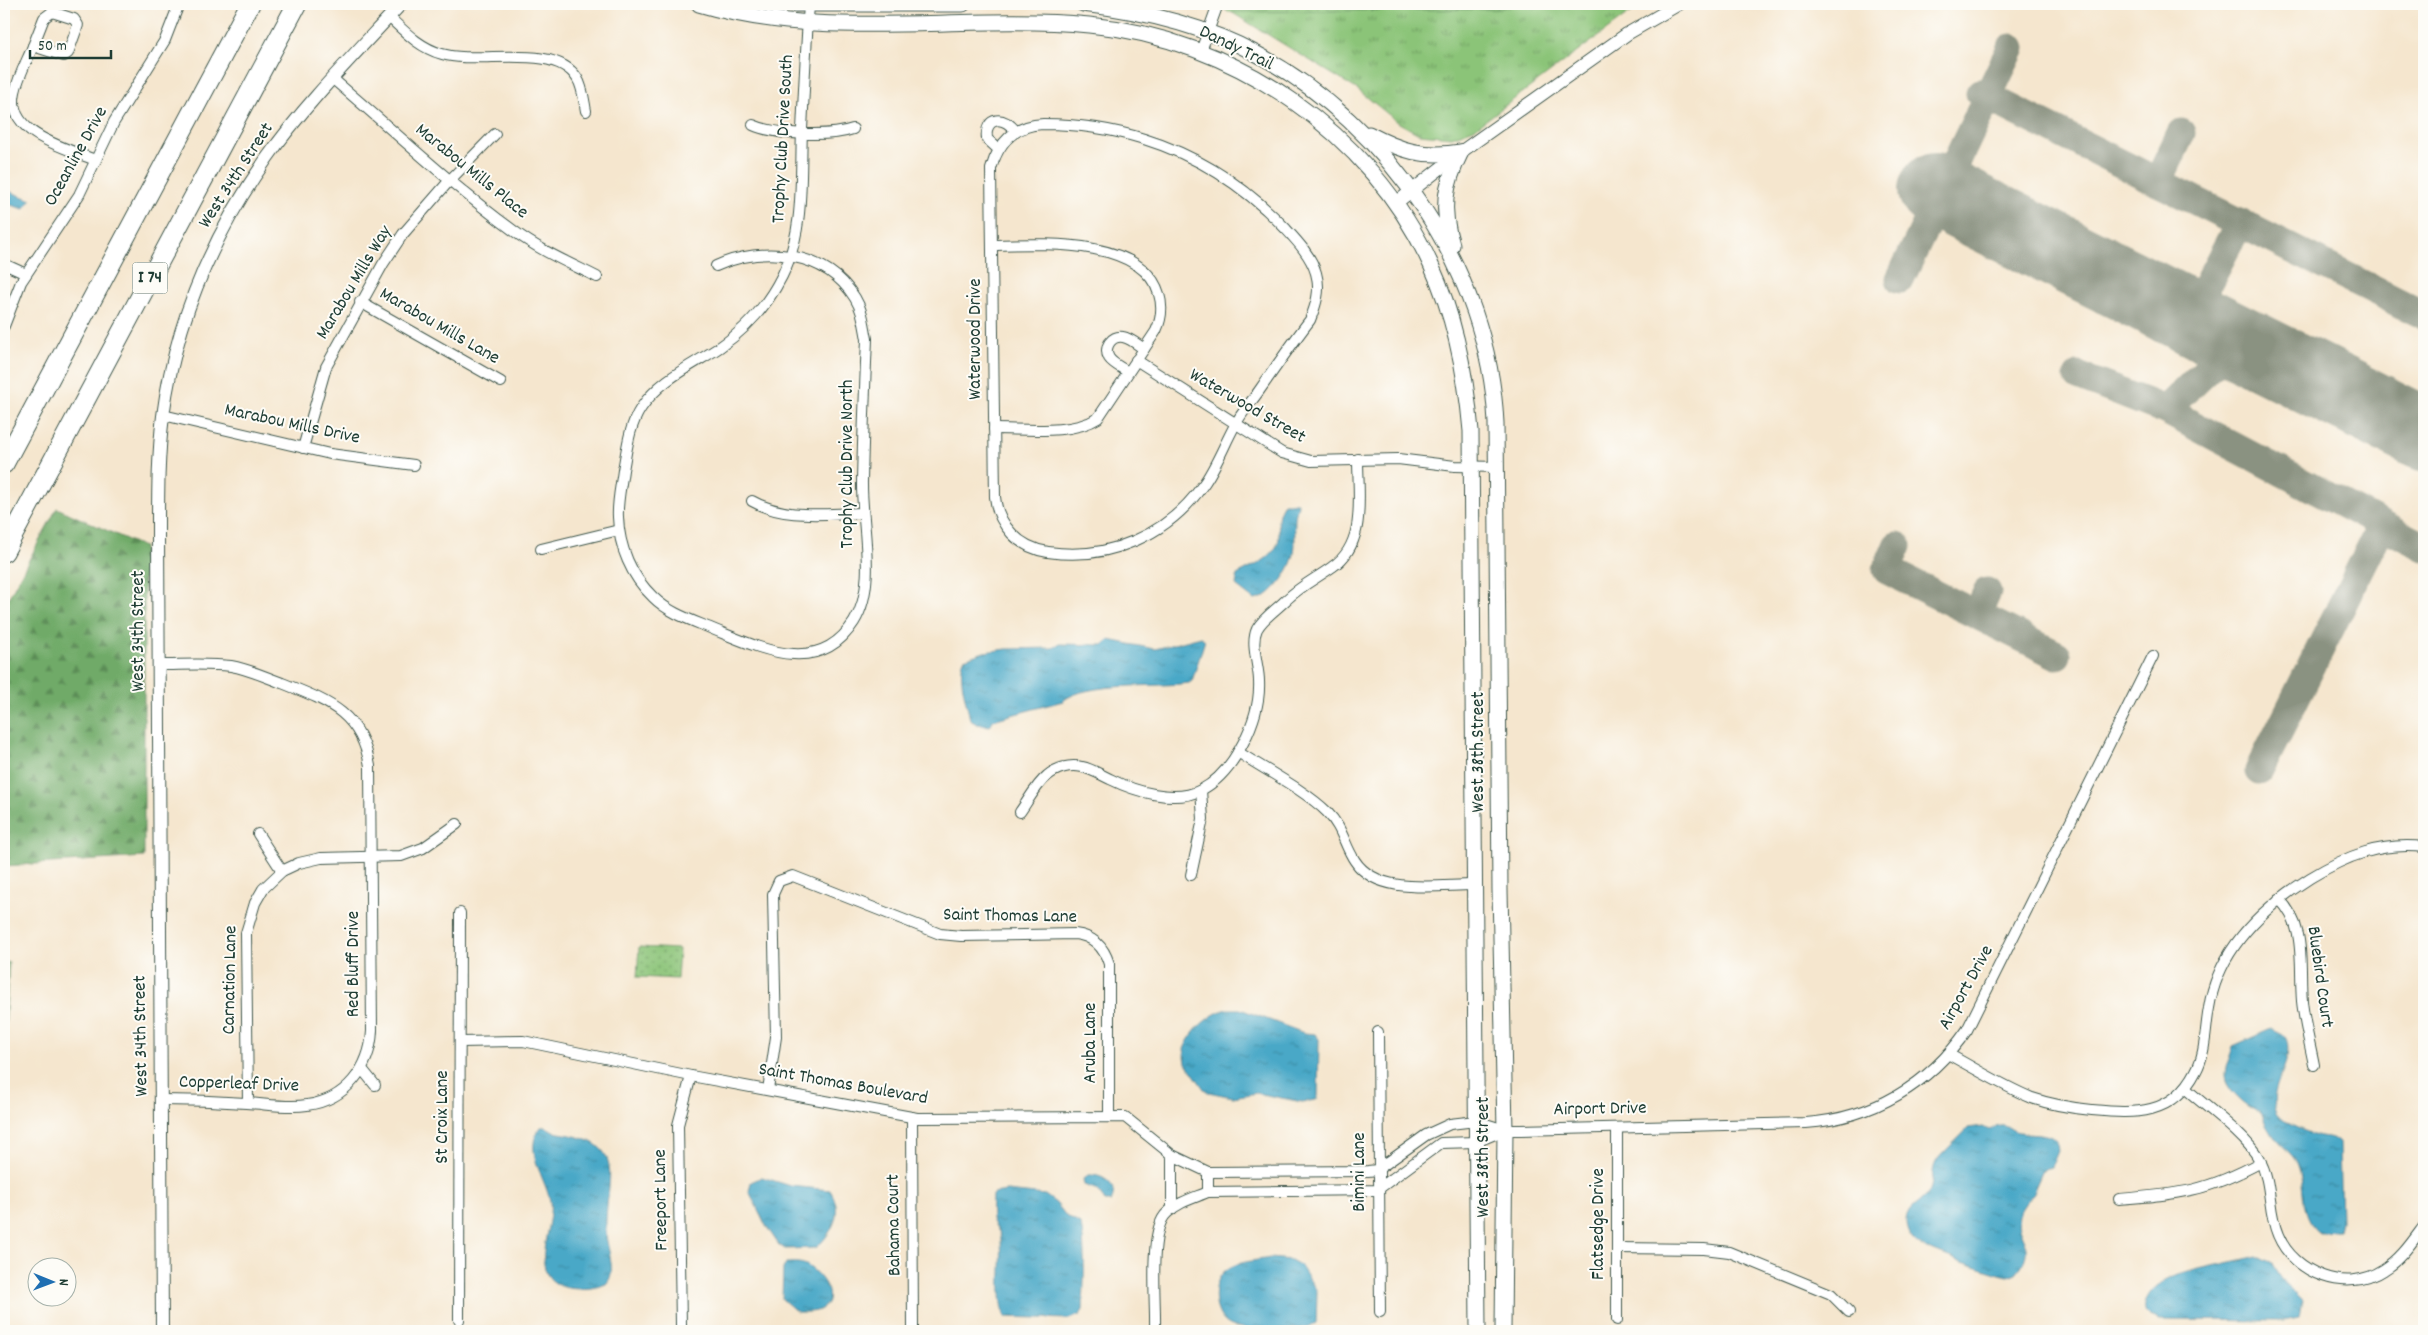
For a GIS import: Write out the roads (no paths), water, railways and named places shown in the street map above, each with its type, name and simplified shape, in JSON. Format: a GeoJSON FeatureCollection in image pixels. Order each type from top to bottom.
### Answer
{"type":"FeatureCollection","features":[{"type":"Feature","properties":{"kind":"highway","name":"I 74"},"geometry":{"type":"LineString","coordinates":[[4,464],[250,4]]}},
{"type":"Feature","properties":{"kind":"highway","name":"I 74"},"geometry":{"type":"LineString","coordinates":[[4,552],[297,4]]}},
{"type":"Feature","properties":{"kind":"main road","name":"Dandy Trail"},"geometry":{"type":"LineString","coordinates":[[699,4],[746,15],[808,24],[1088,25],[1134,32],[1201,52],[1244,71],[1306,111],[1352,151],[1396,203]]}},
{"type":"Feature","properties":{"kind":"main road"},"geometry":{"type":"LineString","coordinates":[[802,4],[963,4]]}},
{"type":"Feature","properties":{"kind":"main road","name":"Dandy Trail"},"geometry":{"type":"LineString","coordinates":[[1083,4],[1146,13],[1208,32],[1256,53],[1293,75],[1358,128],[1411,191]]}},
{"type":"Feature","properties":{"kind":"main road"},"geometry":{"type":"LineString","coordinates":[[1358,128],[1388,144],[1409,152],[1450,154],[1461,152]]}},
{"type":"Feature","properties":{"kind":"main road"},"geometry":{"type":"LineString","coordinates":[[1461,152],[1447,187],[1444,206],[1446,225],[1464,285]]}},
{"type":"Feature","properties":{"kind":"main road","name":"West 38th Street"},"geometry":{"type":"LineString","coordinates":[[1411,191],[1437,231],[1464,285],[1491,376],[1495,408],[1504,1130],[1503,1331]]}},
{"type":"Feature","properties":{"kind":"main road","name":"West 38th Street"},"geometry":{"type":"LineString","coordinates":[[1396,203],[1432,267],[1454,327],[1467,392],[1471,467],[1478,1331]]}},
{"type":"Feature","properties":{"kind":"street","name":"Oceanline Drive"},"geometry":{"type":"LineString","coordinates":[[4,325],[26,274],[75,201],[114,122],[166,40],[180,4]]}},
{"type":"Feature","properties":{"kind":"street","name":"West 34th Street"},"geometry":{"type":"LineString","coordinates":[[162,1331],[162,1100],[158,924],[158,666],[159,476],[163,415],[182,330],[215,245],[238,202],[268,157],[333,79],[400,4]]}},
{"type":"Feature","properties":{"kind":"street","name":"Trophy Club Drive South"},"geometry":{"type":"LineString","coordinates":[[778,654],[684,617],[660,604],[645,589],[625,554],[619,530],[618,504],[628,440],[641,408],[661,385],[723,345],[742,330],[770,298],[790,256],[800,212],[808,24],[802,4]]}},
{"type":"Feature","properties":{"kind":"street"},"geometry":{"type":"LineString","coordinates":[[1201,52],[1218,4]]}},
{"type":"Feature","properties":{"kind":"street"},"geometry":{"type":"LineString","coordinates":[[1396,203],[1461,152],[1626,34],[1679,4]]}},
{"type":"Feature","properties":{"kind":"street"},"geometry":{"type":"LineString","coordinates":[[33,46],[58,56],[68,54],[78,26],[74,19],[58,13],[50,13],[44,18],[15,91],[14,101],[17,117],[32,132],[95,160]]}},
{"type":"Feature","properties":{"kind":"street"},"geometry":{"type":"LineString","coordinates":[[389,17],[419,44],[442,55],[546,58],[561,63],[577,77],[586,111]]}},
{"type":"Feature","properties":{"kind":"street","name":"Marabou Mills Place"},"geometry":{"type":"LineString","coordinates":[[333,79],[450,180],[515,232],[548,252],[597,277]]}},
{"type":"Feature","properties":{"kind":"street"},"geometry":{"type":"LineString","coordinates":[[998,149],[986,139],[987,129],[990,124],[996,120],[1003,120],[1010,123],[1016,132]]}},
{"type":"Feature","properties":{"kind":"street","name":"Waterwood Drive"},"geometry":{"type":"LineString","coordinates":[[1043,124],[1073,125],[1113,131],[1176,151],[1216,171],[1261,204],[1305,251],[1317,275],[1318,296],[1310,320],[1236,424],[1211,472],[1197,494],[1173,519],[1148,536],[1105,550],[1058,553],[1034,549],[1014,536],[1004,525],[995,502],[991,170],[998,149],[1005,140],[1016,132],[1027,127],[1043,124]]}},
{"type":"Feature","properties":{"kind":"street"},"geometry":{"type":"LineString","coordinates":[[754,125],[770,130],[833,133],[853,128]]}},
{"type":"Feature","properties":{"kind":"street","name":"Marabou Mills Way"},"geometry":{"type":"LineString","coordinates":[[303,448],[322,376],[360,302],[403,234],[450,180],[495,134]]}},
{"type":"Feature","properties":{"kind":"street"},"geometry":{"type":"LineString","coordinates":[[993,245],[1056,244],[1080,246],[1114,255],[1142,269],[1158,287],[1162,306],[1161,319],[1156,331],[1105,410],[1087,424],[1070,428],[994,429]]}},
{"type":"Feature","properties":{"kind":"street","name":"Trophy Club Drive North"},"geometry":{"type":"LineString","coordinates":[[716,266],[747,256],[790,256],[815,262],[836,276],[855,298],[864,322],[867,339],[863,513],[867,587],[864,601],[856,619],[843,635],[822,648],[799,655],[778,654]]}},
{"type":"Feature","properties":{"kind":"street"},"geometry":{"type":"LineString","coordinates":[[4,264],[26,274]]}},
{"type":"Feature","properties":{"kind":"street","name":"Marabou Mills Lane"},"geometry":{"type":"LineString","coordinates":[[360,302],[501,382]]}},
{"type":"Feature","properties":{"kind":"street"},"geometry":{"type":"LineString","coordinates":[[1128,372],[1109,358],[1107,348],[1110,342],[1116,338],[1124,337],[1144,348]]}},
{"type":"Feature","properties":{"kind":"street","name":"Waterwood Street"},"geometry":{"type":"LineString","coordinates":[[1136,360],[1236,424],[1282,452],[1296,458],[1316,461],[1398,459],[1471,467],[1496,467]]}},
{"type":"Feature","properties":{"kind":"street","name":"Marabou Mills Drive"},"geometry":{"type":"LineString","coordinates":[[163,415],[303,448],[414,465]]}},
{"type":"Feature","properties":{"kind":"street"},"geometry":{"type":"LineString","coordinates":[[1020,812],[1046,776],[1067,766],[1084,767],[1123,785],[1159,794],[1182,796],[1201,790],[1214,780],[1238,752],[1251,727],[1256,711],[1259,681],[1254,646],[1257,629],[1303,584],[1333,567],[1351,548],[1358,527],[1358,459]]}},
{"type":"Feature","properties":{"kind":"street"},"geometry":{"type":"LineString","coordinates":[[752,501],[768,509],[785,513],[863,513]]}},
{"type":"Feature","properties":{"kind":"street"},"geometry":{"type":"LineString","coordinates":[[541,549],[619,530]]}},
{"type":"Feature","properties":{"kind":"street","name":"Airport Drive"},"geometry":{"type":"LineString","coordinates":[[1504,1130],[1806,1123],[1840,1118],[1870,1109],[1906,1091],[1931,1072],[1967,1030],[2153,656]]}},
{"type":"Feature","properties":{"kind":"street","name":"Red Bluff Drive"},"geometry":{"type":"LineString","coordinates":[[158,666],[225,666],[243,669],[324,700],[342,711],[358,731],[366,746],[369,761],[372,1031],[369,1052],[362,1069]]}},
{"type":"Feature","properties":{"kind":"street"},"geometry":{"type":"LineString","coordinates":[[1238,752],[1325,810],[1340,828],[1354,859],[1365,873],[1375,880],[1396,885],[1474,884]]}},
{"type":"Feature","properties":{"kind":"street"},"geometry":{"type":"LineString","coordinates":[[1191,875],[1203,819],[1201,790]]}},
{"type":"Feature","properties":{"kind":"street","name":"Carnation Lane"},"geometry":{"type":"LineString","coordinates":[[248,1103],[246,933],[257,898],[266,885],[282,871],[316,859],[396,857],[410,854],[431,843],[457,824]]}},
{"type":"Feature","properties":{"kind":"street"},"geometry":{"type":"LineString","coordinates":[[258,834],[282,871]]}},
{"type":"Feature","properties":{"kind":"street"},"geometry":{"type":"LineString","coordinates":[[1948,1054],[2019,1092],[2066,1107],[2126,1113],[2141,1112],[2165,1104],[2185,1088],[2197,1070],[2201,1058],[2208,1009],[2223,966],[2249,927],[2279,899],[2326,868],[2349,856],[2385,847],[2424,847]]}},
{"type":"Feature","properties":{"kind":"street","name":"Saint Thomas Lane"},"geometry":{"type":"LineString","coordinates":[[768,1090],[776,1038],[773,894],[775,887],[782,880],[791,876],[798,877],[940,934],[961,936],[1080,934],[1100,946],[1106,956],[1108,970]]}},
{"type":"Feature","properties":{"kind":"street","name":"Bluebird Court"},"geometry":{"type":"LineString","coordinates":[[2279,899],[2289,912],[2299,936],[2302,1001],[2314,1065]]}},
{"type":"Feature","properties":{"kind":"street","name":"St Croix Lane"},"geometry":{"type":"LineString","coordinates":[[459,1320],[460,913]]}},
{"type":"Feature","properties":{"kind":"street","name":"Aruba Lane"},"geometry":{"type":"LineString","coordinates":[[1108,970],[1109,1117]]}},
{"type":"Feature","properties":{"kind":"street","name":"Bimini Lane"},"geometry":{"type":"LineString","coordinates":[[1378,1032],[1377,1190],[1380,1312]]}},
{"type":"Feature","properties":{"kind":"street","name":"Saint Thomas Boulevard"},"geometry":{"type":"LineString","coordinates":[[460,1042],[523,1041],[691,1076],[912,1117],[1125,1117],[1172,1155],[1208,1172],[1377,1170]]}},
{"type":"Feature","properties":{"kind":"street"},"geometry":{"type":"LineString","coordinates":[[362,1069],[375,1085]]}},
{"type":"Feature","properties":{"kind":"street","name":"Copperleaf Drive"},"geometry":{"type":"LineString","coordinates":[[162,1100],[296,1106],[321,1102],[344,1090],[362,1069]]}},
{"type":"Feature","properties":{"kind":"street","name":"Freeport Lane"},"geometry":{"type":"LineString","coordinates":[[681,1326],[678,1125],[691,1076]]}},
{"type":"Feature","properties":{"kind":"street"},"geometry":{"type":"LineString","coordinates":[[2185,1088],[2247,1143],[2261,1162],[2270,1188],[2273,1220],[2282,1244],[2299,1263],[2322,1276],[2352,1280],[2376,1274],[2400,1257],[2424,1226]]}},
{"type":"Feature","properties":{"kind":"street","name":"Bahama Court"},"geometry":{"type":"LineString","coordinates":[[912,1117],[913,1331]]}},
{"type":"Feature","properties":{"kind":"street"},"geometry":{"type":"LineString","coordinates":[[1377,1170],[1426,1135],[1450,1124],[1476,1121],[1504,1130]]}},
{"type":"Feature","properties":{"kind":"street","name":"Flatsedge Drive"},"geometry":{"type":"LineString","coordinates":[[1617,1128],[1617,1320]]}},
{"type":"Feature","properties":{"kind":"street"},"geometry":{"type":"LineString","coordinates":[[1155,1327],[1156,1238],[1162,1219],[1183,1202],[1208,1192],[1377,1190],[1441,1143],[1476,1142],[1504,1130]]}},
{"type":"Feature","properties":{"kind":"street"},"geometry":{"type":"LineString","coordinates":[[1172,1155],[1172,1209]]}},
{"type":"Feature","properties":{"kind":"street"},"geometry":{"type":"LineString","coordinates":[[2119,1199],[2174,1195],[2206,1188],[2230,1179],[2261,1162]]}},
{"type":"Feature","properties":{"kind":"street"},"geometry":{"type":"LineString","coordinates":[[1208,1172],[1208,1192]]}},
{"type":"Feature","properties":{"kind":"street"},"geometry":{"type":"LineString","coordinates":[[1617,1248],[1704,1248],[1729,1252],[1831,1294],[1849,1312]]}},
{"type":"Feature","properties":{"kind":"water"},"geometry":{"type":"Polygon","coordinates":[[[4,189],[31,200],[24,209],[4,203],[4,189]]]}},
{"type":"Feature","properties":{"kind":"water"},"geometry":{"type":"Polygon","coordinates":[[[1284,503],[1298,503],[1295,517],[1295,550],[1292,561],[1280,583],[1267,595],[1254,600],[1236,586],[1237,575],[1256,565],[1274,550],[1279,537],[1278,516],[1284,503]]]}},
{"type":"Feature","properties":{"kind":"water"},"geometry":{"type":"Polygon","coordinates":[[[1201,637],[1205,640],[1192,681],[1189,683],[1123,686],[1088,690],[1063,701],[993,720],[990,726],[977,724],[970,720],[962,681],[964,659],[984,652],[1007,649],[1052,648],[1060,644],[1103,645],[1109,640],[1155,649],[1201,637]]]}},
{"type":"Feature","properties":{"kind":"water"},"geometry":{"type":"Polygon","coordinates":[[[1226,1009],[1240,1009],[1304,1033],[1315,1034],[1319,1039],[1318,1097],[1316,1100],[1302,1102],[1256,1093],[1233,1097],[1208,1092],[1204,1089],[1186,1063],[1184,1049],[1191,1036],[1201,1024],[1213,1015],[1226,1009]]]}},
{"type":"Feature","properties":{"kind":"water"},"geometry":{"type":"Polygon","coordinates":[[[2271,1029],[2285,1036],[2288,1045],[2285,1064],[2275,1093],[2274,1102],[2278,1115],[2298,1128],[2336,1140],[2339,1143],[2341,1222],[2339,1231],[2319,1232],[2312,1225],[2305,1208],[2299,1169],[2295,1160],[2277,1140],[2261,1113],[2243,1103],[2228,1086],[2225,1073],[2233,1046],[2271,1029]]]}},
{"type":"Feature","properties":{"kind":"water"},"geometry":{"type":"Polygon","coordinates":[[[2003,1125],[2015,1131],[2048,1136],[2057,1141],[2058,1151],[2051,1168],[2043,1170],[2034,1191],[2020,1212],[2019,1228],[2026,1247],[2026,1254],[2023,1263],[2016,1273],[2008,1276],[1988,1271],[1931,1250],[1914,1241],[1908,1233],[1906,1226],[1909,1212],[1929,1191],[1932,1184],[1934,1165],[1938,1158],[1968,1128],[1983,1126],[1989,1129],[2003,1125]]]}},
{"type":"Feature","properties":{"kind":"water"},"geometry":{"type":"Polygon","coordinates":[[[541,1127],[582,1138],[597,1145],[605,1155],[609,1167],[606,1238],[611,1266],[611,1273],[606,1284],[584,1289],[566,1288],[551,1279],[546,1270],[544,1248],[550,1201],[534,1154],[536,1136],[541,1127]]]}},
{"type":"Feature","properties":{"kind":"water"},"geometry":{"type":"Polygon","coordinates":[[[1088,1175],[1099,1176],[1112,1186],[1113,1196],[1111,1202],[1105,1202],[1098,1190],[1084,1185],[1083,1179],[1088,1175]]]}},
{"type":"Feature","properties":{"kind":"water"},"geometry":{"type":"Polygon","coordinates":[[[762,1177],[791,1186],[830,1190],[836,1206],[835,1221],[832,1228],[816,1248],[785,1249],[779,1245],[766,1226],[749,1191],[751,1182],[762,1177]]]}},
{"type":"Feature","properties":{"kind":"water"},"geometry":{"type":"Polygon","coordinates":[[[1007,1191],[1045,1195],[1056,1203],[1067,1217],[1081,1224],[1084,1267],[1083,1310],[1080,1315],[1069,1319],[1005,1317],[1001,1298],[1001,1237],[992,1219],[992,1195],[1007,1191]]]}},
{"type":"Feature","properties":{"kind":"water"},"geometry":{"type":"Polygon","coordinates":[[[2257,1256],[2271,1263],[2280,1278],[2303,1300],[2300,1318],[2284,1321],[2160,1320],[2146,1314],[2145,1303],[2150,1293],[2169,1278],[2201,1268],[2257,1256]]]}},
{"type":"Feature","properties":{"kind":"water"},"geometry":{"type":"Polygon","coordinates":[[[1270,1258],[1291,1260],[1300,1265],[1317,1291],[1316,1324],[1308,1327],[1274,1330],[1250,1329],[1232,1326],[1220,1316],[1216,1300],[1217,1283],[1226,1270],[1247,1262],[1270,1258]]]}},
{"type":"Feature","properties":{"kind":"water"},"geometry":{"type":"Polygon","coordinates":[[[786,1263],[806,1265],[826,1285],[828,1298],[826,1304],[821,1309],[813,1312],[797,1312],[782,1299],[783,1269],[786,1263]]]}}]}
